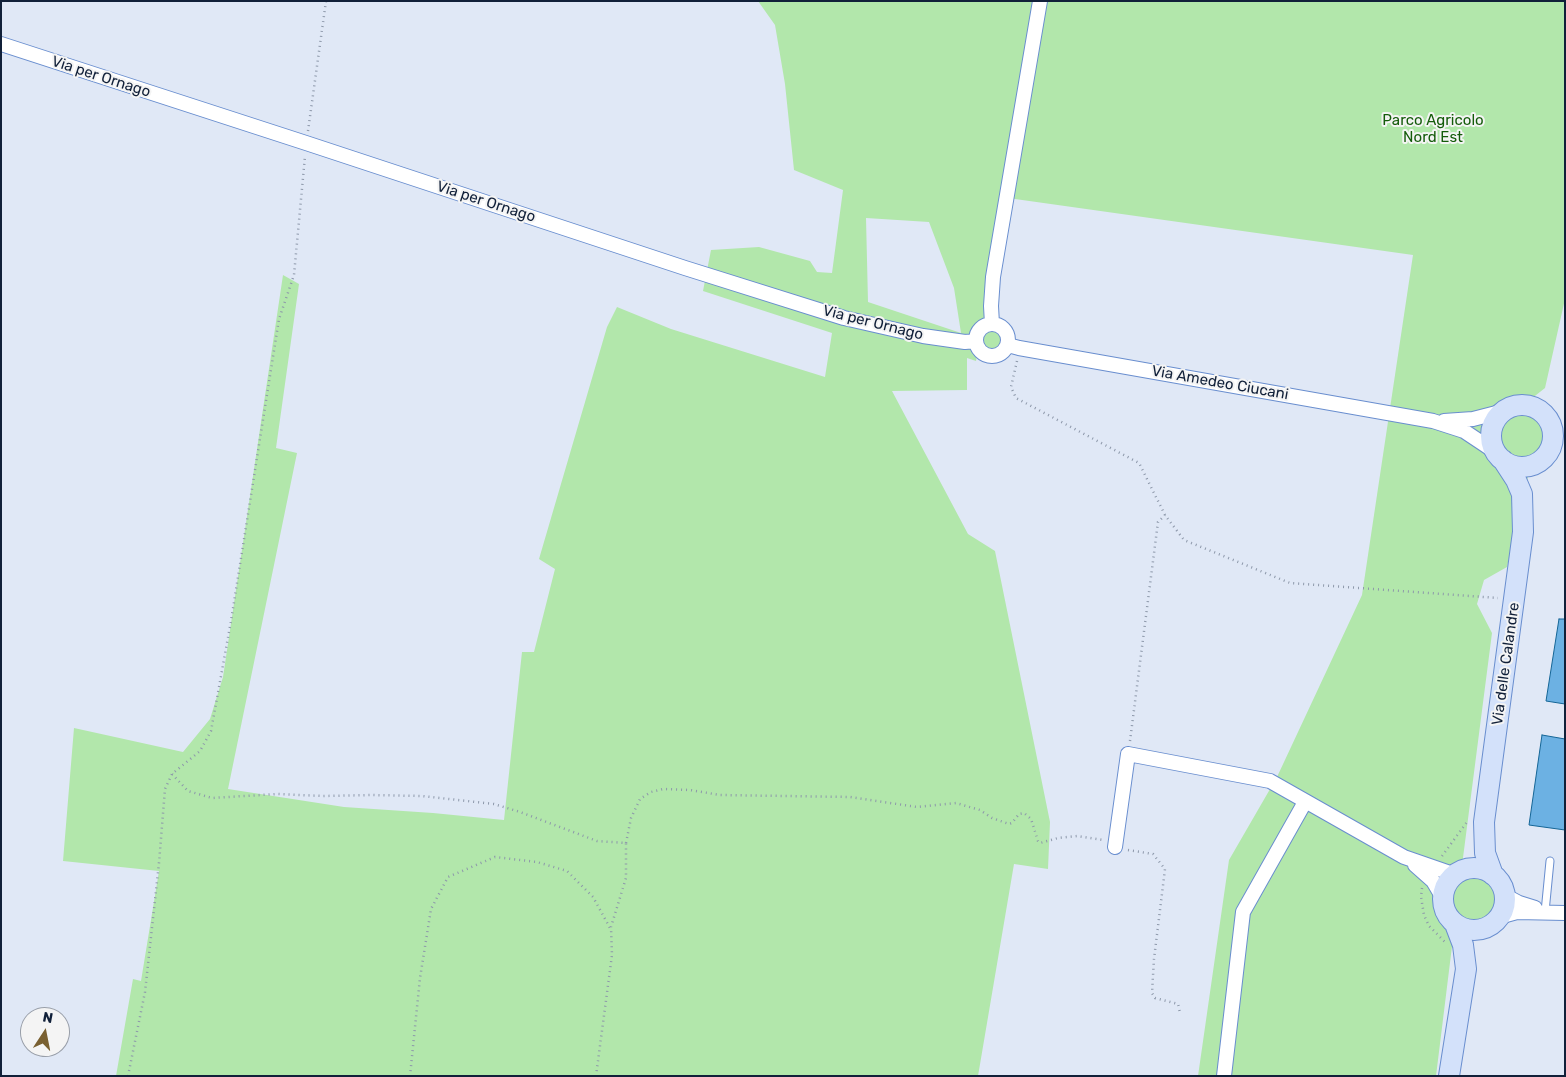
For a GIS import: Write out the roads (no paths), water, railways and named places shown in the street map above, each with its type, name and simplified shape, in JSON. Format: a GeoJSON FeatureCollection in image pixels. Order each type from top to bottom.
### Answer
{"type":"FeatureCollection","features":[{"type":"Feature","properties":{"kind":"main road","name":"Via Amedeo Ciucani"},"geometry":{"type":"LineString","coordinates":[[1504,411],[1512,406],[1526,405],[1538,409],[1565,429]]}},
{"type":"Feature","properties":{"kind":"main road"},"geometry":{"type":"LineString","coordinates":[[1500,456],[1492,440],[1492,430],[1495,421],[1504,411]]}},
{"type":"Feature","properties":{"kind":"main road"},"geometry":{"type":"LineString","coordinates":[[1542,459],[1549,450],[1553,437],[1548,418]]}},
{"type":"Feature","properties":{"kind":"main road","name":"Via Amedeo Ciucani"},"geometry":{"type":"LineString","coordinates":[[1500,456],[1512,464],[1522,466],[1532,465],[1542,459],[1565,453]]}},
{"type":"Feature","properties":{"kind":"main road","name":"Via delle Calandre"},"geometry":{"type":"LineString","coordinates":[[1500,456],[1520,488],[1522,506],[1522,540],[1484,822],[1486,855],[1493,875],[1501,885],[1504,895]]}},
{"type":"Feature","properties":{"kind":"main road","name":"Via delle Calandre"},"geometry":{"type":"LineString","coordinates":[[1522,506],[1529,481],[1542,459]]}},
{"type":"Feature","properties":{"kind":"main road","name":"Via delle Calandre"},"geometry":{"type":"LineString","coordinates":[[1443,898],[1447,885],[1474,851],[1484,822]]}},
{"type":"Feature","properties":{"kind":"main road"},"geometry":{"type":"LineString","coordinates":[[1457,874],[1474,869],[1493,875]]}},
{"type":"Feature","properties":{"kind":"main road"},"geometry":{"type":"LineString","coordinates":[[1449,1076],[1465,973],[1472,954],[1504,908],[1504,895]]}},
{"type":"Feature","properties":{"kind":"main road"},"geometry":{"type":"LineString","coordinates":[[1443,898],[1445,911],[1455,924],[1463,945],[1465,973]]}},
{"type":"Feature","properties":{"kind":"main road"},"geometry":{"type":"LineString","coordinates":[[1455,924],[1474,930],[1495,921]]}},
{"type":"Feature","properties":{"kind":"street"},"geometry":{"type":"LineString","coordinates":[[992,324],[990,306],[993,277],[1040,1]]}},
{"type":"Feature","properties":{"kind":"street","name":"Via per Ornago"},"geometry":{"type":"LineString","coordinates":[[1,44],[306,142],[685,268],[844,318],[924,336],[965,342],[976,341]]}},
{"type":"Feature","properties":{"kind":"street"},"geometry":{"type":"LineString","coordinates":[[992,324],[1000,326],[1006,331],[1013,347],[1000,354],[990,356],[980,352],[976,341],[977,332],[981,328],[992,324]]}},
{"type":"Feature","properties":{"kind":"street","name":"Via Amedeo Ciucani"},"geometry":{"type":"LineString","coordinates":[[1013,347],[1433,421],[1464,431],[1500,456]]}},
{"type":"Feature","properties":{"kind":"street","name":"Via Amedeo Ciucani"},"geometry":{"type":"LineString","coordinates":[[1433,421],[1469,420],[1504,411]]}},
{"type":"Feature","properties":{"kind":"street"},"geometry":{"type":"LineString","coordinates":[[1115,845],[1128,754],[1270,781],[1404,857],[1433,881],[1443,898]]}},
{"type":"Feature","properties":{"kind":"street"},"geometry":{"type":"LineString","coordinates":[[1224,1076],[1243,912],[1305,802]]}},
{"type":"Feature","properties":{"kind":"street"},"geometry":{"type":"LineString","coordinates":[[1404,857],[1457,874]]}},
{"type":"Feature","properties":{"kind":"street"},"geometry":{"type":"LineString","coordinates":[[1504,895],[1545,912]]}},
{"type":"Feature","properties":{"kind":"street"},"geometry":{"type":"LineString","coordinates":[[1495,921],[1517,912],[1565,913]]}},
{"type":"Feature","properties":{"kind":"lane"},"geometry":{"type":"LineString","coordinates":[[1545,912],[1550,861]]}},
{"type":"Feature","properties":{"kind":"park label","name":"Parco Agricolo Nord Est"},"geometry":{"type":"Point","coordinates":[1433,130]}}]}
